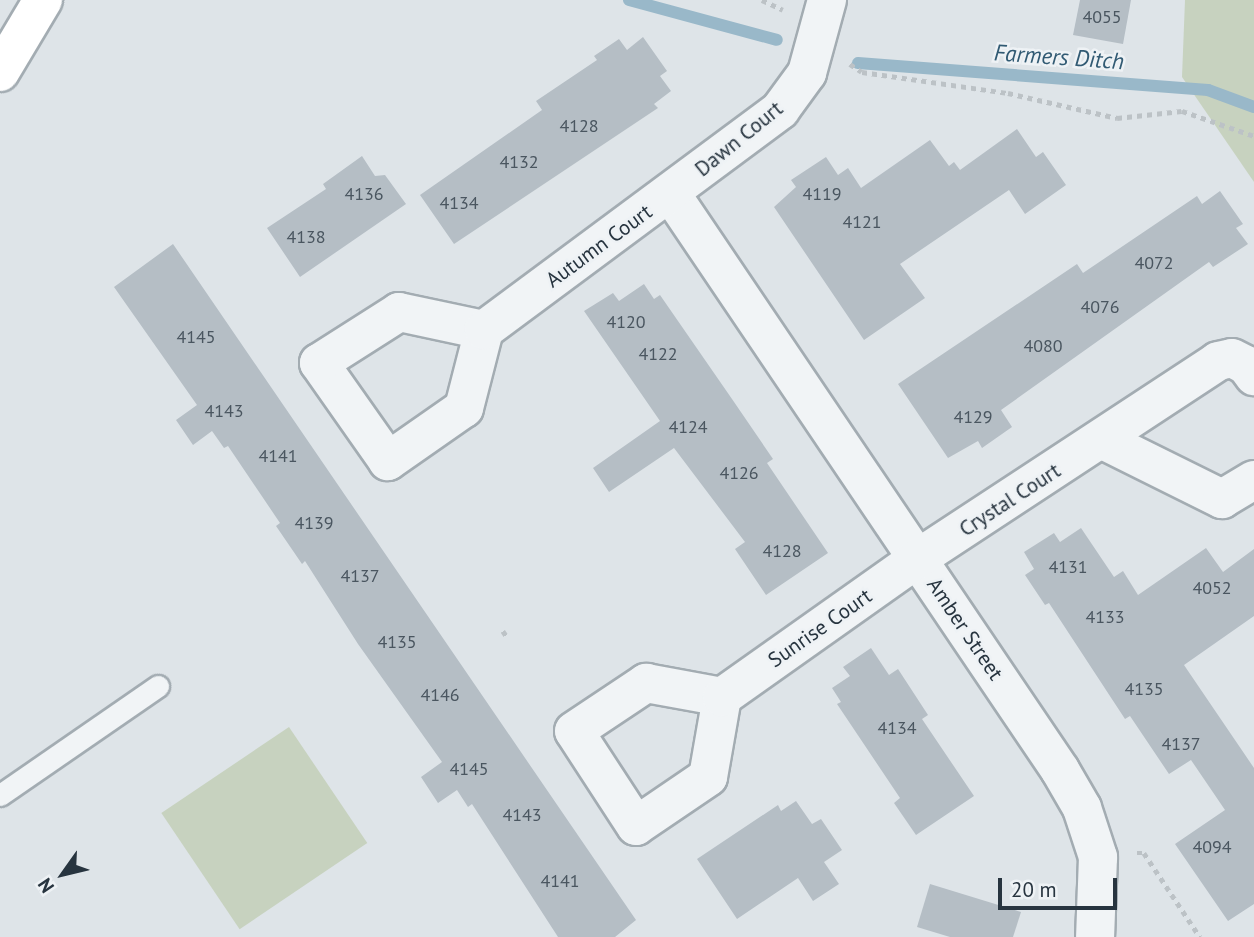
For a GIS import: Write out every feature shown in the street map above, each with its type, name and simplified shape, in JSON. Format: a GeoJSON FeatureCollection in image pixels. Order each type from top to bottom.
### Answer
{"type":"FeatureCollection","features":[{"type":"Feature","properties":{"kind":"highway"},"geometry":{"type":"LineString","coordinates":[[0,72],[43,0]]}},
{"type":"Feature","properties":{"kind":"street","name":"Dawn Court"},"geometry":{"type":"LineString","coordinates":[[671,194],[780,110],[807,73],[819,41],[827,0]]}},
{"type":"Feature","properties":{"kind":"street","name":"Autumn Court"},"geometry":{"type":"LineString","coordinates":[[484,330],[671,194],[773,341]]}},
{"type":"Feature","properties":{"kind":"street","name":"Amber Street"},"geometry":{"type":"LineString","coordinates":[[773,341],[1060,770],[1082,808],[1098,857],[1095,937]]}},
{"type":"Feature","properties":{"kind":"street","name":"Crystal Court"},"geometry":{"type":"LineString","coordinates":[[917,559],[1103,440],[1218,361],[1232,358],[1254,376]]}},
{"type":"Feature","properties":{"kind":"street"},"geometry":{"type":"LineString","coordinates":[[1103,440],[1222,499],[1254,480]]}},
{"type":"Feature","properties":{"kind":"street","name":"Sunrise Court"},"geometry":{"type":"LineString","coordinates":[[722,697],[917,559]]}},
{"type":"Feature","properties":{"kind":"lane"},"geometry":{"type":"LineString","coordinates":[[0,795],[158,686]]}},
{"type":"Feature","properties":{"kind":"path"},"geometry":{"type":"LineString","coordinates":[[762,0],[776,3],[819,41],[862,72],[1008,93],[1116,118],[1182,111],[1254,135]]}},
{"type":"Feature","properties":{"kind":"path"},"geometry":{"type":"LineString","coordinates":[[503,631],[507,637]]}},
{"type":"Feature","properties":{"kind":"path"},"geometry":{"type":"LineString","coordinates":[[1098,857],[1144,852],[1200,937]]}},
{"type":"Feature","properties":{"kind":"green space"},"geometry":{"type":"Polygon","coordinates":[[[1185,0],[1254,0],[1254,182],[1182,77],[1185,0]]]}},
{"type":"Feature","properties":{"kind":"green space"},"geometry":{"type":"Polygon","coordinates":[[[289,727],[367,843],[240,929],[161,813],[289,727]]]}},
{"type":"Feature","properties":{"kind":"building"},"geometry":{"type":"Polygon","coordinates":[[[1080,0],[1131,0],[1123,44],[1073,35],[1080,0]]]}},
{"type":"Feature","properties":{"kind":"building"},"geometry":{"type":"Polygon","coordinates":[[[643,37],[667,71],[660,76],[671,91],[654,104],[658,108],[454,244],[420,195],[542,110],[536,101],[597,60],[594,56],[619,39],[627,50],[643,37]]]}},
{"type":"Feature","properties":{"kind":"building"},"geometry":{"type":"Polygon","coordinates":[[[1017,129],[1036,157],[1043,152],[1066,185],[1025,214],[1009,190],[900,264],[925,298],[864,340],[774,207],[796,187],[791,180],[826,157],[838,175],[848,168],[861,188],[930,140],[949,166],[954,162],[960,170],[1017,129]]]}},
{"type":"Feature","properties":{"kind":"building"},"geometry":{"type":"Polygon","coordinates":[[[362,156],[375,176],[385,175],[406,204],[300,277],[267,228],[326,189],[323,184],[362,156]]]}},
{"type":"Feature","properties":{"kind":"building"},"geometry":{"type":"Polygon","coordinates":[[[1220,191],[1243,224],[1236,228],[1248,244],[1213,267],[1209,262],[1001,410],[1012,427],[982,448],[978,441],[948,458],[898,384],[1077,264],[1083,273],[1197,196],[1202,204],[1220,191]]]}},
{"type":"Feature","properties":{"kind":"building"},"geometry":{"type":"Polygon","coordinates":[[[173,244],[636,920],[615,937],[558,937],[472,804],[468,807],[457,790],[438,803],[421,777],[442,762],[358,644],[305,561],[302,564],[276,526],[280,523],[228,446],[224,448],[212,431],[193,445],[176,420],[197,405],[114,287],[173,244]]]}},
{"type":"Feature","properties":{"kind":"building"},"geometry":{"type":"Polygon","coordinates":[[[644,284],[654,299],[660,295],[732,399],[773,459],[767,463],[828,553],[766,595],[735,549],[745,542],[674,448],[609,492],[593,468],[660,421],[584,311],[613,293],[619,301],[644,284]]]}},
{"type":"Feature","properties":{"kind":"building"},"geometry":{"type":"Polygon","coordinates":[[[1081,528],[1114,577],[1123,571],[1138,595],[1206,548],[1223,572],[1254,549],[1254,616],[1184,665],[1254,768],[1254,904],[1228,921],[1175,844],[1225,810],[1191,760],[1169,774],[1130,716],[1125,719],[1049,603],[1045,605],[1025,575],[1034,569],[1024,552],[1054,533],[1060,542],[1081,528]]]}},
{"type":"Feature","properties":{"kind":"building"},"geometry":{"type":"Polygon","coordinates":[[[871,648],[889,675],[898,669],[928,715],[922,719],[974,796],[916,835],[894,803],[900,798],[837,704],[841,702],[832,688],[850,676],[843,667],[871,648]]]}},
{"type":"Feature","properties":{"kind":"building"},"geometry":{"type":"Polygon","coordinates":[[[796,801],[812,824],[821,819],[842,850],[824,862],[839,884],[813,901],[798,878],[737,919],[697,859],[778,805],[781,811],[796,801]]]}},
{"type":"Feature","properties":{"kind":"building"},"geometry":{"type":"Polygon","coordinates":[[[930,884],[1021,912],[1013,937],[950,937],[917,927],[930,884]]]}},
{"type":"Feature","properties":{"kind":"waterway","name":"Farmers Ditch"},"geometry":{"type":"LineString","coordinates":[[629,0],[777,40]]}},
{"type":"Feature","properties":{"kind":"waterway","name":"Farmers Ditch"},"geometry":{"type":"LineString","coordinates":[[858,63],[1208,90],[1254,107]]}}]}
